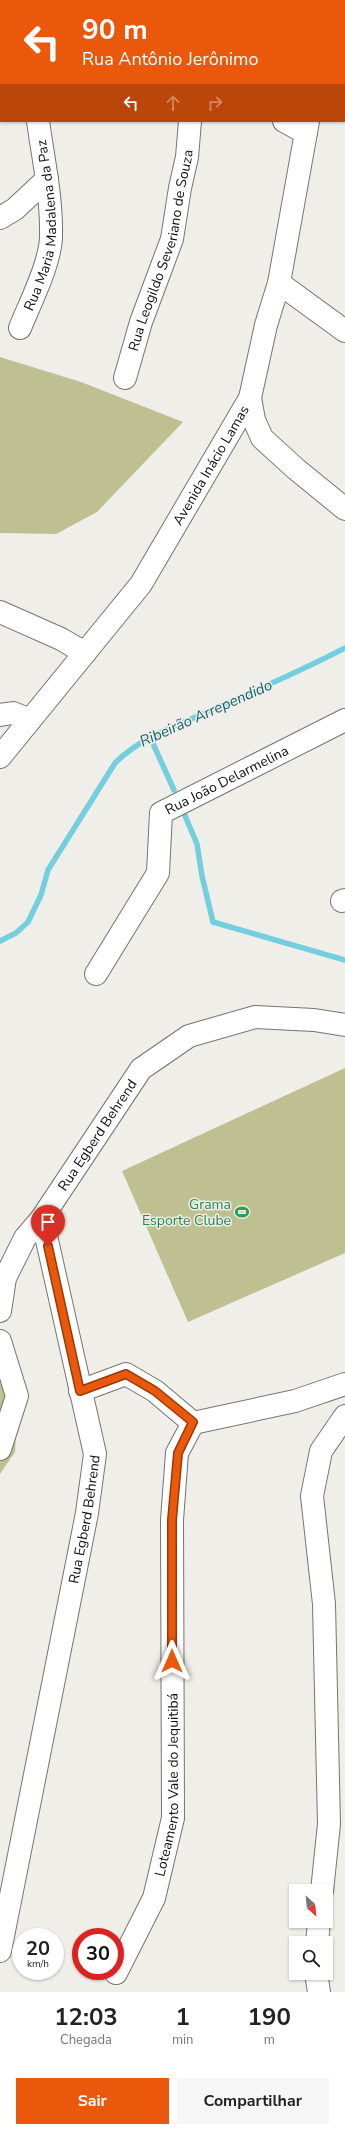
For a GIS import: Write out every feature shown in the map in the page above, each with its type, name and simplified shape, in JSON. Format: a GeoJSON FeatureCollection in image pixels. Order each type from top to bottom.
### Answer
{"type":"FeatureCollection","features":[{"type":"Feature","properties":{"kind":"street","name":"Rua Maria Madalena da Paz"},"geometry":{"type":"LineString","coordinates":[[20,328],[43,270],[51,237],[46,179],[38,122]]}},
{"type":"Feature","properties":{"kind":"street","name":"Rua Leogildo Severiano de Souza"},"geometry":{"type":"LineString","coordinates":[[125,378],[141,322],[172,240],[180,188],[187,157],[190,122]]}},
{"type":"Feature","properties":{"kind":"street"},"geometry":{"type":"LineString","coordinates":[[288,122],[307,127]]}},
{"type":"Feature","properties":{"kind":"street","name":"Avenida Inácio Lamas"},"geometry":{"type":"LineString","coordinates":[[0,757],[141,584],[250,398],[266,325],[279,282],[307,127]]}},
{"type":"Feature","properties":{"kind":"street"},"geometry":{"type":"LineString","coordinates":[[0,218],[16,209],[46,179]]}},
{"type":"Feature","properties":{"kind":"street"},"geometry":{"type":"LineString","coordinates":[[279,282],[345,331]]}},
{"type":"Feature","properties":{"kind":"street"},"geometry":{"type":"LineString","coordinates":[[250,398],[254,420],[262,438],[296,469],[345,508]]}},
{"type":"Feature","properties":{"kind":"street"},"geometry":{"type":"LineString","coordinates":[[0,612],[60,639],[85,653]]}},
{"type":"Feature","properties":{"kind":"street"},"geometry":{"type":"LineString","coordinates":[[0,715],[13,713],[30,720]]}},
{"type":"Feature","properties":{"kind":"street","name":"Rua João Delarmelina"},"geometry":{"type":"LineString","coordinates":[[96,974],[158,873],[161,813],[345,720]]}},
{"type":"Feature","properties":{"kind":"street","name":"Rua Egberd Behrend"},"geometry":{"type":"LineString","coordinates":[[0,1951],[87,1513],[94,1454],[42,1218],[141,1069],[189,1036],[255,1017],[314,1020],[345,1025]]}},
{"type":"Feature","properties":{"kind":"street"},"geometry":{"type":"LineString","coordinates":[[0,1311],[4,1278],[25,1238],[42,1218]]}},
{"type":"Feature","properties":{"kind":"street"},"geometry":{"type":"LineString","coordinates":[[0,1341],[17,1396],[0,1449]]}},
{"type":"Feature","properties":{"kind":"street"},"geometry":{"type":"LineString","coordinates":[[80,1391],[126,1374],[155,1391],[193,1422],[295,1401],[345,1384]]}},
{"type":"Feature","properties":{"kind":"street"},"geometry":{"type":"LineString","coordinates":[[323,1884],[329,1824],[324,1604],[312,1496],[321,1451],[345,1416]]}},
{"type":"Feature","properties":{"kind":"street","name":"Loteamento Vale do Jequitibá"},"geometry":{"type":"LineString","coordinates":[[124,1957],[154,1898],[173,1818],[172,1520],[178,1453],[193,1422]]}},
{"type":"Feature","properties":{"kind":"street"},"geometry":{"type":"LineString","coordinates":[[317,1980],[318,1992]]}},
{"type":"Feature","properties":{"kind":"green space"},"geometry":{"type":"Polygon","coordinates":[[[0,357],[81,382],[183,422],[97,512],[56,534],[0,533],[0,357]]]}},
{"type":"Feature","properties":{"kind":"green space","name":"Grama Esporte Clube"},"geometry":{"type":"Polygon","coordinates":[[[345,1068],[345,1253],[188,1322],[122,1171],[345,1068]]]}},
{"type":"Feature","properties":{"kind":"green space"},"geometry":{"type":"Polygon","coordinates":[[[0,1356],[16,1433],[15,1452],[0,1474],[0,1356]]]}},
{"type":"Feature","properties":{"kind":"waterway","name":"Ribeirão Arrependido"},"geometry":{"type":"LineString","coordinates":[[0,941],[16,933],[28,922],[41,895],[48,870],[115,763],[125,754],[148,739],[172,727],[278,681],[345,648]]}},
{"type":"Feature","properties":{"kind":"waterway"},"geometry":{"type":"LineString","coordinates":[[150,737],[174,790]]}},
{"type":"Feature","properties":{"kind":"waterway"},"geometry":{"type":"LineString","coordinates":[[183,811],[197,844],[202,876],[213,922],[345,960]]}},
{"type":"Feature","properties":{"kind":"place","name":"Grama Esporte Clube"},"geometry":{"type":"Point","coordinates":[242,1212]}},
{"type":"Feature","properties":{"kind":"route"},"geometry":{"type":"LineString","coordinates":[[48,1246],[80,1391],[126,1374],[155,1391],[193,1422],[178,1453],[172,1520],[172,1661]]}}]}
